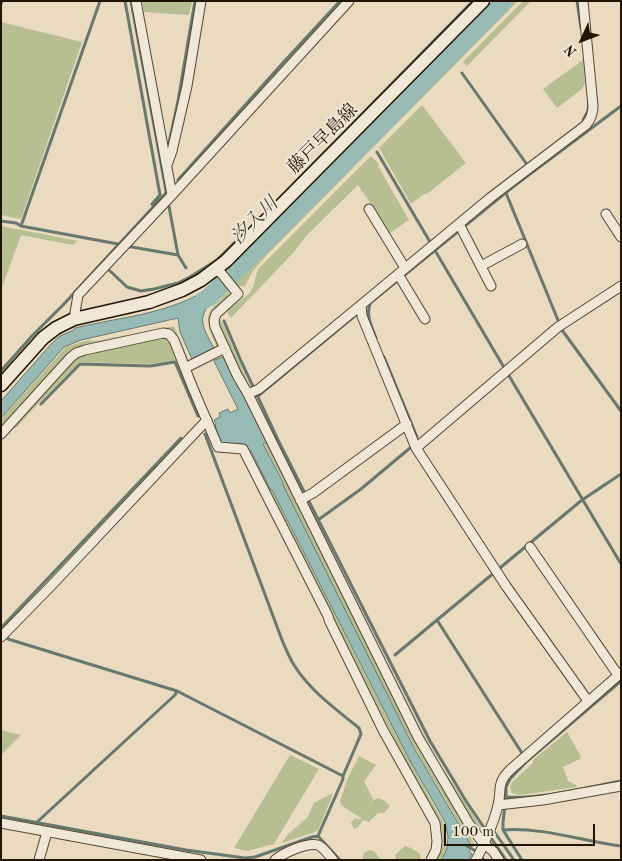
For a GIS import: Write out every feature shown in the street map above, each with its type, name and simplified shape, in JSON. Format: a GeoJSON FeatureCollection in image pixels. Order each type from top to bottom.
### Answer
{"type":"FeatureCollection","features":[{"type":"Feature","properties":{"kind":"main road","name":"藤戸早島線"},"geometry":{"type":"LineString","coordinates":[[1,386],[43,338],[56,328],[74,319],[166,297],[218,272],[483,1]]}},
{"type":"Feature","properties":{"kind":"street"},"geometry":{"type":"LineString","coordinates":[[136,1],[167,167],[169,198]]}},
{"type":"Feature","properties":{"kind":"street"},"geometry":{"type":"LineString","coordinates":[[167,167],[185,93],[201,1]]}},
{"type":"Feature","properties":{"kind":"street"},"geometry":{"type":"LineString","coordinates":[[74,319],[78,295],[348,1]]}},
{"type":"Feature","properties":{"kind":"street"},"geometry":{"type":"LineString","coordinates":[[253,392],[432,246],[461,227],[490,198],[590,121],[593,106],[583,1]]}},
{"type":"Feature","properties":{"kind":"street"},"geometry":{"type":"LineString","coordinates":[[369,209],[425,319]]}},
{"type":"Feature","properties":{"kind":"street"},"geometry":{"type":"LineString","coordinates":[[606,214],[621,237]]}},
{"type":"Feature","properties":{"kind":"street"},"geometry":{"type":"LineString","coordinates":[[461,227],[491,286]]}},
{"type":"Feature","properties":{"kind":"street"},"geometry":{"type":"LineString","coordinates":[[481,266],[522,244]]}},
{"type":"Feature","properties":{"kind":"street"},"geometry":{"type":"LineString","coordinates":[[218,272],[238,294],[216,314],[214,320],[225,348],[253,392],[418,737],[463,815],[475,833],[486,837],[499,860]]}},
{"type":"Feature","properties":{"kind":"street"},"geometry":{"type":"LineString","coordinates":[[416,448],[560,325],[621,286]]}},
{"type":"Feature","properties":{"kind":"street"},"geometry":{"type":"LineString","coordinates":[[361,305],[362,316],[416,448],[496,571],[588,701]]}},
{"type":"Feature","properties":{"kind":"street"},"geometry":{"type":"LineString","coordinates":[[1,434],[76,353],[163,333],[170,334],[218,447],[243,449],[328,616],[383,730],[432,816],[437,841],[436,850],[431,860]]}},
{"type":"Feature","properties":{"kind":"street"},"geometry":{"type":"LineString","coordinates":[[185,368],[225,348]]}},
{"type":"Feature","properties":{"kind":"street"},"geometry":{"type":"LineString","coordinates":[[4,634],[207,420]]}},
{"type":"Feature","properties":{"kind":"street"},"geometry":{"type":"LineString","coordinates":[[304,498],[407,424]]}},
{"type":"Feature","properties":{"kind":"street"},"geometry":{"type":"LineString","coordinates":[[477,857],[503,805],[500,785],[503,777],[620,674],[530,547]]}},
{"type":"Feature","properties":{"kind":"street"},"geometry":{"type":"LineString","coordinates":[[503,805],[621,786]]}},
{"type":"Feature","properties":{"kind":"street"},"geometry":{"type":"LineString","coordinates":[[1,823],[201,860]]}},
{"type":"Feature","properties":{"kind":"street"},"geometry":{"type":"LineString","coordinates":[[40,860],[46,832]]}},
{"type":"Feature","properties":{"kind":"street"},"geometry":{"type":"LineString","coordinates":[[275,860],[283,854],[304,846],[317,845],[333,860]]}},
{"type":"Feature","properties":{"kind":"green space"},"geometry":{"type":"Polygon","coordinates":[[[142,1],[192,1],[189,15],[144,12],[142,1]]]}},
{"type":"Feature","properties":{"kind":"green space"},"geometry":{"type":"Polygon","coordinates":[[[509,1],[518,1],[265,257],[253,271],[245,286],[237,286],[232,281],[366,146],[371,148],[373,146],[372,140],[509,1]]]}},
{"type":"Feature","properties":{"kind":"green space"},"geometry":{"type":"Polygon","coordinates":[[[523,1],[531,1],[467,66],[463,62],[523,1]]]}},
{"type":"Feature","properties":{"kind":"green space"},"geometry":{"type":"Polygon","coordinates":[[[1,22],[82,42],[21,219],[1,215],[1,22]]]}},
{"type":"Feature","properties":{"kind":"green space"},"geometry":{"type":"Polygon","coordinates":[[[583,60],[585,83],[582,89],[557,108],[543,89],[583,60]]]}},
{"type":"Feature","properties":{"kind":"green space"},"geometry":{"type":"Polygon","coordinates":[[[422,105],[466,163],[427,194],[424,194],[411,204],[379,148],[422,105]]]}},
{"type":"Feature","properties":{"kind":"green space"},"geometry":{"type":"Polygon","coordinates":[[[371,156],[379,164],[378,166],[409,220],[390,233],[358,185],[307,235],[294,252],[231,318],[226,311],[249,294],[258,269],[371,156]]]}},
{"type":"Feature","properties":{"kind":"green space"},"geometry":{"type":"Polygon","coordinates":[[[1,226],[78,241],[73,245],[21,235],[1,290],[1,226]]]}},
{"type":"Feature","properties":{"kind":"green space"},"geometry":{"type":"Polygon","coordinates":[[[229,291],[229,296],[212,311],[211,315],[212,328],[219,345],[217,348],[209,329],[208,316],[215,305],[229,291]]]}},
{"type":"Feature","properties":{"kind":"green space"},"geometry":{"type":"Polygon","coordinates":[[[219,318],[250,387],[247,386],[220,330],[219,318]]]}},
{"type":"Feature","properties":{"kind":"green space"},"geometry":{"type":"Polygon","coordinates":[[[174,326],[189,361],[187,362],[172,334],[80,350],[1,431],[1,419],[66,347],[88,340],[96,341],[174,326]]]}},
{"type":"Feature","properties":{"kind":"green space"},"geometry":{"type":"Polygon","coordinates":[[[165,335],[170,339],[179,362],[149,364],[80,362],[17,427],[7,430],[75,357],[165,335]]]}},
{"type":"Feature","properties":{"kind":"green space"},"geometry":{"type":"Polygon","coordinates":[[[267,442],[421,751],[475,845],[473,847],[414,746],[396,711],[283,485],[284,482],[264,444],[267,442]]]}},
{"type":"Feature","properties":{"kind":"green space"},"geometry":{"type":"Polygon","coordinates":[[[248,452],[250,452],[269,489],[272,491],[403,749],[443,822],[446,835],[446,849],[440,860],[437,860],[443,842],[440,823],[403,756],[248,452]]]}},
{"type":"Feature","properties":{"kind":"green space"},"geometry":{"type":"Polygon","coordinates":[[[363,615],[434,755],[483,830],[479,832],[435,761],[363,615]]]}},
{"type":"Feature","properties":{"kind":"green space"},"geometry":{"type":"Polygon","coordinates":[[[1,730],[21,735],[1,755],[1,730]]]}},
{"type":"Feature","properties":{"kind":"green space"},"geometry":{"type":"Polygon","coordinates":[[[567,732],[581,757],[563,767],[568,781],[577,787],[520,795],[512,793],[510,787],[512,782],[533,763],[533,760],[567,732]]]}},
{"type":"Feature","properties":{"kind":"green space"},"geometry":{"type":"Polygon","coordinates":[[[290,755],[319,769],[274,844],[247,851],[234,848],[290,755]]]}},
{"type":"Feature","properties":{"kind":"green space"},"geometry":{"type":"Polygon","coordinates":[[[359,756],[376,765],[364,781],[373,799],[363,817],[373,800],[378,798],[390,806],[384,813],[378,813],[369,822],[363,820],[354,829],[351,823],[356,818],[362,819],[341,805],[340,801],[348,778],[359,756]]]}},
{"type":"Feature","properties":{"kind":"green space"},"geometry":{"type":"Polygon","coordinates":[[[333,793],[318,831],[282,843],[288,834],[307,818],[314,803],[333,793]]]}},
{"type":"Feature","properties":{"kind":"green space"},"geometry":{"type":"Polygon","coordinates":[[[405,846],[420,854],[421,860],[396,860],[395,855],[405,846]]]}},
{"type":"Feature","properties":{"kind":"green space"},"geometry":{"type":"Polygon","coordinates":[[[371,850],[381,860],[363,859],[363,854],[371,850]]]}},
{"type":"Feature","properties":{"kind":"water"},"geometry":{"type":"Polygon","coordinates":[[[220,280],[226,287],[203,314],[204,328],[214,348],[192,359],[180,332],[178,318],[81,340],[64,347],[1,418],[1,401],[60,336],[75,328],[132,317],[169,307],[204,291],[220,280]]]}},
{"type":"Feature","properties":{"kind":"water"},"geometry":{"type":"Polygon","coordinates":[[[224,357],[267,442],[263,444],[414,748],[472,847],[469,851],[472,854],[468,860],[441,860],[447,849],[448,836],[445,822],[409,759],[272,490],[246,445],[227,445],[219,439],[214,420],[220,417],[219,413],[228,409],[230,413],[238,409],[214,361],[224,357]]]}},
{"type":"Feature","properties":{"kind":"waterway"},"geometry":{"type":"LineString","coordinates":[[21,226],[100,1]]}},
{"type":"Feature","properties":{"kind":"waterway"},"geometry":{"type":"LineString","coordinates":[[125,1],[160,195],[152,204],[154,206]]}},
{"type":"Feature","properties":{"kind":"waterway"},"geometry":{"type":"LineString","coordinates":[[131,1],[178,255],[186,268]]}},
{"type":"Feature","properties":{"kind":"waterway"},"geometry":{"type":"LineString","coordinates":[[167,145],[178,101],[195,1]]}},
{"type":"Feature","properties":{"kind":"waterway"},"geometry":{"type":"LineString","coordinates":[[178,180],[340,1]]}},
{"type":"Feature","properties":{"kind":"waterway"},"geometry":{"type":"LineString","coordinates":[[251,227],[473,1]]}},
{"type":"Feature","properties":{"kind":"waterway","name":"汐入川"},"geometry":{"type":"LineString","coordinates":[[204,300],[312,195],[504,1]]}},
{"type":"Feature","properties":{"kind":"waterway"},"geometry":{"type":"LineString","coordinates":[[577,1],[581,28]]}},
{"type":"Feature","properties":{"kind":"waterway"},"geometry":{"type":"LineString","coordinates":[[462,73],[528,166]]}},
{"type":"Feature","properties":{"kind":"waterway"},"geometry":{"type":"LineString","coordinates":[[584,122],[589,101]]}},
{"type":"Feature","properties":{"kind":"waterway"},"geometry":{"type":"LineString","coordinates":[[376,338],[369,316],[370,303],[514,186],[621,106]]}},
{"type":"Feature","properties":{"kind":"waterway","name":"汐入川"},"geometry":{"type":"LineString","coordinates":[[366,141],[370,145]]}},
{"type":"Feature","properties":{"kind":"waterway"},"geometry":{"type":"LineString","coordinates":[[377,152],[621,564]]}},
{"type":"Feature","properties":{"kind":"waterway"},"geometry":{"type":"LineString","coordinates":[[1,371],[167,192]]}},
{"type":"Feature","properties":{"kind":"waterway"},"geometry":{"type":"LineString","coordinates":[[506,193],[562,330],[621,411]]}},
{"type":"Feature","properties":{"kind":"waterway"},"geometry":{"type":"LineString","coordinates":[[1,221],[118,244]]}},
{"type":"Feature","properties":{"kind":"waterway"},"geometry":{"type":"LineString","coordinates":[[108,269],[127,287],[141,291],[178,283],[217,260],[246,231]]}},
{"type":"Feature","properties":{"kind":"waterway"},"geometry":{"type":"LineString","coordinates":[[126,246],[178,255]]}},
{"type":"Feature","properties":{"kind":"waterway"},"geometry":{"type":"LineString","coordinates":[[258,396],[357,314]]}},
{"type":"Feature","properties":{"kind":"waterway"},"geometry":{"type":"LineString","coordinates":[[224,321],[278,440],[430,741],[466,801],[506,860]]}},
{"type":"Feature","properties":{"kind":"waterway"},"geometry":{"type":"LineString","coordinates":[[384,357],[417,437]]}},
{"type":"Feature","properties":{"kind":"waterway"},"geometry":{"type":"LineString","coordinates":[[41,404],[80,364],[150,366],[175,362],[198,416]]}},
{"type":"Feature","properties":{"kind":"waterway"},"geometry":{"type":"LineString","coordinates":[[205,434],[282,640],[291,659],[308,683],[359,728],[361,734],[318,836]]}},
{"type":"Feature","properties":{"kind":"waterway"},"geometry":{"type":"LineString","coordinates":[[1,628],[181,438]]}},
{"type":"Feature","properties":{"kind":"waterway"},"geometry":{"type":"LineString","coordinates":[[318,520],[361,489],[410,448]]}},
{"type":"Feature","properties":{"kind":"waterway"},"geometry":{"type":"LineString","coordinates":[[437,620],[582,500],[621,474]]}},
{"type":"Feature","properties":{"kind":"waterway"},"geometry":{"type":"LineString","coordinates":[[395,655],[437,620],[527,761],[510,779],[506,787],[503,822],[503,830],[522,860]]}},
{"type":"Feature","properties":{"kind":"waterway"},"geometry":{"type":"LineString","coordinates":[[4,634],[8,639],[177,691],[343,776]]}},
{"type":"Feature","properties":{"kind":"waterway"},"geometry":{"type":"LineString","coordinates":[[527,761],[621,681]]}},
{"type":"Feature","properties":{"kind":"waterway"},"geometry":{"type":"LineString","coordinates":[[36,823],[175,695],[177,691]]}},
{"type":"Feature","properties":{"kind":"waterway"},"geometry":{"type":"LineString","coordinates":[[506,797],[549,795],[621,781]]}},
{"type":"Feature","properties":{"kind":"waterway"},"geometry":{"type":"LineString","coordinates":[[1,816],[186,850],[245,858],[255,857],[318,836],[340,860]]}},
{"type":"Feature","properties":{"kind":"waterway"},"geometry":{"type":"LineString","coordinates":[[493,830],[514,860]]}},
{"type":"Feature","properties":{"kind":"waterway"},"geometry":{"type":"LineString","coordinates":[[503,830],[548,832],[621,846]]}},
{"type":"Feature","properties":{"kind":"waterway"},"geometry":{"type":"LineString","coordinates":[[467,846],[484,860]]}}]}
